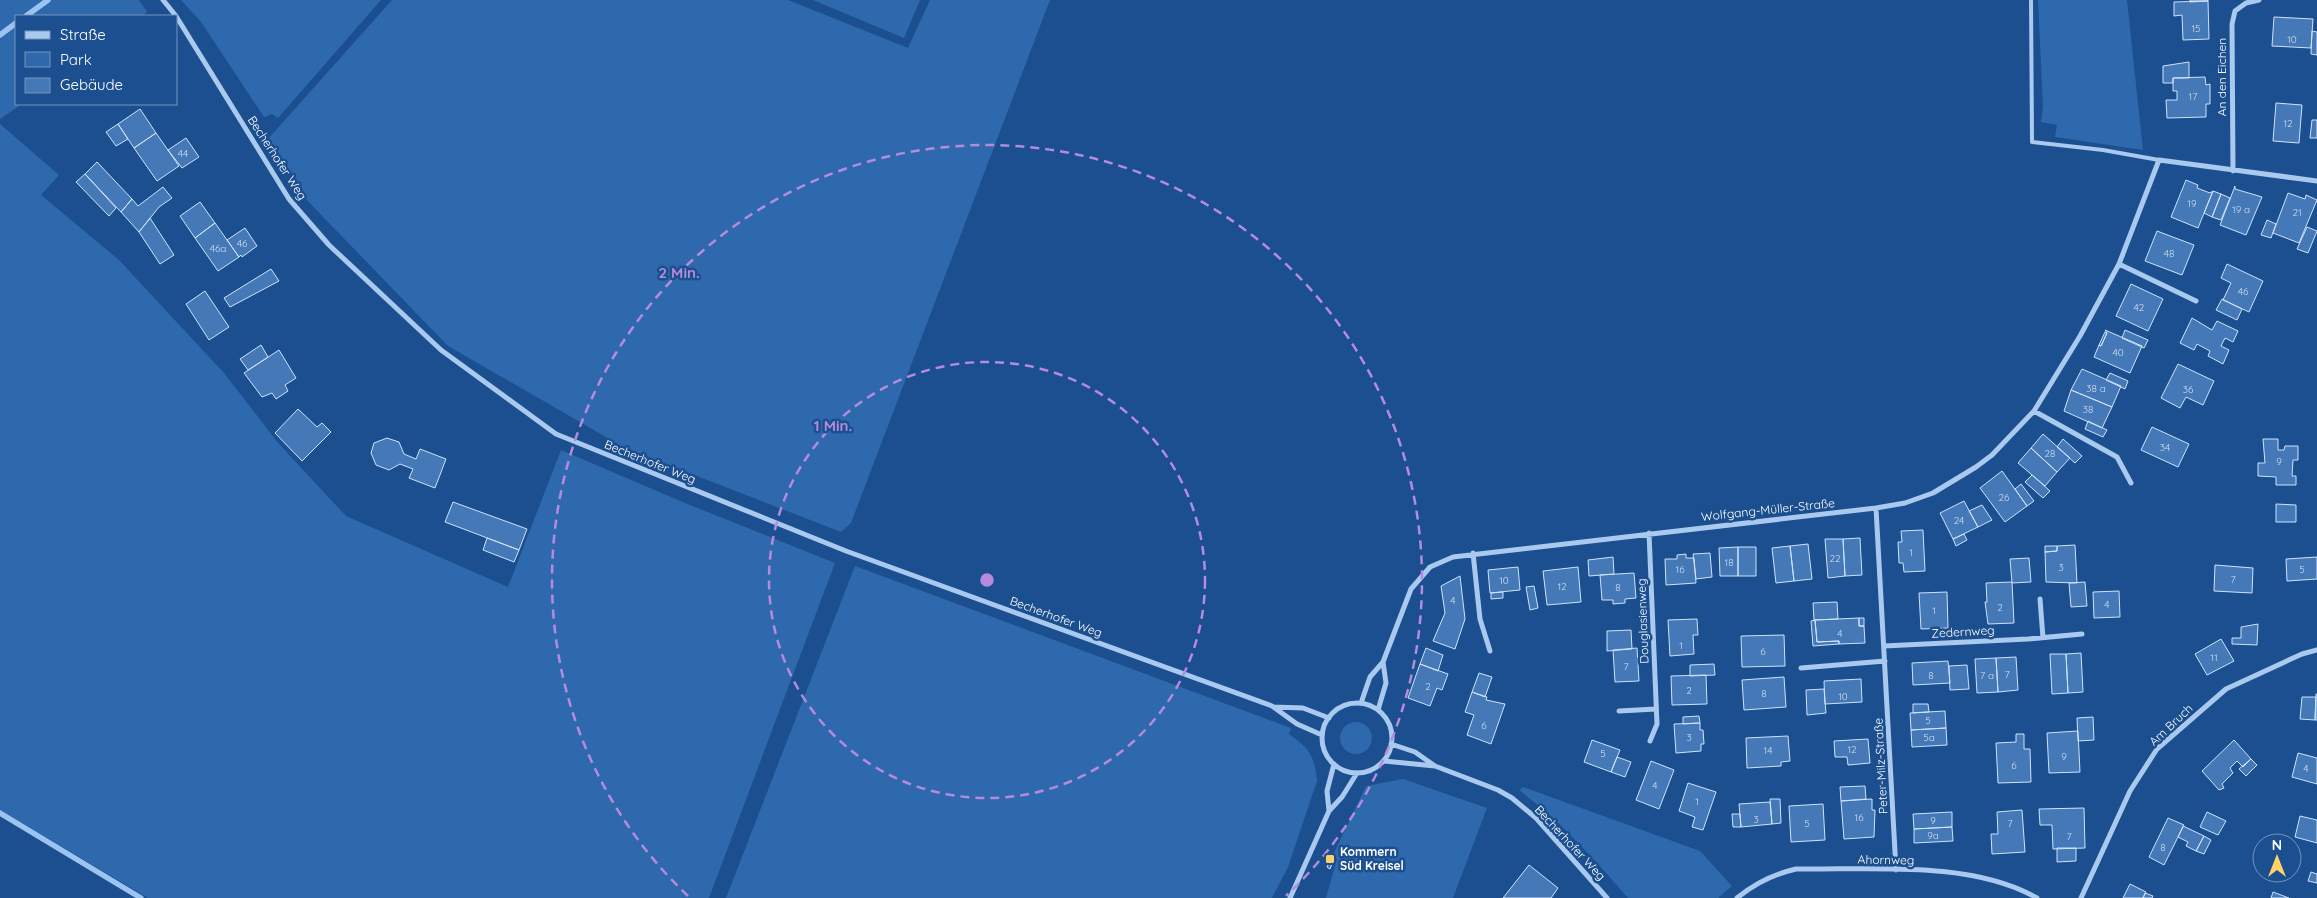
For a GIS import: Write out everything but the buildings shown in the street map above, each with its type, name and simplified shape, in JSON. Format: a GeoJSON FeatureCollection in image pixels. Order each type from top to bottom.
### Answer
{"type":"FeatureCollection","features":[{"type":"Feature","properties":{"kind":"street","name":"Becherhofer Weg"},"geometry":{"type":"LineString","coordinates":[[163,0],[175,15]]}},
{"type":"Feature","properties":{"kind":"street","name":"An den Eichen"},"geometry":{"type":"LineString","coordinates":[[2233,171],[2232,24],[2235,11],[2246,3],[2259,0]]}},
{"type":"Feature","properties":{"kind":"street","name":"Becherhofer Weg"},"geometry":{"type":"LineString","coordinates":[[178,19],[289,199],[329,245],[441,350],[556,434],[846,551],[1272,706],[1298,724],[1322,735]]}},
{"type":"Feature","properties":{"kind":"street"},"geometry":{"type":"LineString","coordinates":[[2159,160],[2317,181]]}},
{"type":"Feature","properties":{"kind":"street","name":"Wolfgang-Müller-Straße"},"geometry":{"type":"LineString","coordinates":[[1361,704],[1370,676],[1383,662],[1412,589],[1430,567],[1453,557],[1473,553],[1876,508],[1905,503],[1933,493],[1976,467],[1992,455],[2034,411],[2080,336],[2119,264],[2159,160]]}},
{"type":"Feature","properties":{"kind":"street"},"geometry":{"type":"LineString","coordinates":[[2119,264],[2196,301]]}},
{"type":"Feature","properties":{"kind":"street"},"geometry":{"type":"LineString","coordinates":[[2034,411],[2118,457],[2131,483]]}},
{"type":"Feature","properties":{"kind":"street","name":"Peter-Milz-Straße"},"geometry":{"type":"LineString","coordinates":[[1876,508],[1896,870]]}},
{"type":"Feature","properties":{"kind":"street","name":"Douglasienweg"},"geometry":{"type":"LineString","coordinates":[[1649,533],[1657,724],[1650,741]]}},
{"type":"Feature","properties":{"kind":"street"},"geometry":{"type":"LineString","coordinates":[[1473,553],[1480,619],[1490,651]]}},
{"type":"Feature","properties":{"kind":"street"},"geometry":{"type":"LineString","coordinates":[[2040,599],[2043,638]]}},
{"type":"Feature","properties":{"kind":"street","name":"Zedernweg"},"geometry":{"type":"LineString","coordinates":[[1884,646],[2043,638],[2082,634]]}},
{"type":"Feature","properties":{"kind":"street","name":"Am Bruch"},"geometry":{"type":"LineString","coordinates":[[2081,898],[2130,791],[2157,749],[2226,689],[2302,654],[2317,650]]}},
{"type":"Feature","properties":{"kind":"street"},"geometry":{"type":"LineString","coordinates":[[1801,668],[1885,661]]}},
{"type":"Feature","properties":{"kind":"street","name":"Wolfgang-Müller-Straße"},"geometry":{"type":"LineString","coordinates":[[1378,710],[1386,683],[1383,662]]}},
{"type":"Feature","properties":{"kind":"street"},"geometry":{"type":"LineString","coordinates":[[1361,704],[1378,710],[1390,725],[1392,744],[1384,761],[1376,767],[1357,773],[1341,769],[1334,764],[1323,746],[1322,735],[1329,718],[1343,706],[1361,704]]}},
{"type":"Feature","properties":{"kind":"street","name":"Becherhofer Weg"},"geometry":{"type":"LineString","coordinates":[[1272,706],[1303,708],[1329,718]]}},
{"type":"Feature","properties":{"kind":"street"},"geometry":{"type":"LineString","coordinates":[[1619,711],[1656,709]]}},
{"type":"Feature","properties":{"kind":"street","name":"Becherhofer Weg"},"geometry":{"type":"LineString","coordinates":[[1392,744],[1415,752],[1435,766],[1498,790],[1512,798],[1536,818],[1605,896]]}},
{"type":"Feature","properties":{"kind":"street","name":"Becherhofer Weg"},"geometry":{"type":"LineString","coordinates":[[1384,761],[1435,766]]}},
{"type":"Feature","properties":{"kind":"street"},"geometry":{"type":"LineString","coordinates":[[1329,811],[1327,791],[1334,764]]}},
{"type":"Feature","properties":{"kind":"street"},"geometry":{"type":"LineString","coordinates":[[1290,898],[1329,811],[1342,797],[1357,773]]}},
{"type":"Feature","properties":{"kind":"street","name":"Ahornweg"},"geometry":{"type":"LineString","coordinates":[[1737,898],[1755,884],[1779,873],[1796,869],[1953,872],[1982,876],[2022,890],[2037,898]]}},
{"type":"Feature","properties":{"kind":"street"},"geometry":{"type":"LineString","coordinates":[[1598,898],[1605,896]]}},
{"type":"Feature","properties":{"kind":"lane"},"geometry":{"type":"LineString","coordinates":[[2031,0],[2032,142],[2103,150],[2159,160]]}},
{"type":"Feature","properties":{"kind":"green space"},"geometry":{"type":"Polygon","coordinates":[[[0,0],[139,0],[147,12],[143,15],[15,15],[15,105],[21,105],[0,119],[0,0]]]}},
{"type":"Feature","properties":{"kind":"green space"},"geometry":{"type":"Polygon","coordinates":[[[181,0],[381,0],[278,118],[272,114],[264,117],[201,22],[181,0]]]}},
{"type":"Feature","properties":{"kind":"green space"},"geometry":{"type":"Polygon","coordinates":[[[392,0],[788,0],[908,48],[930,0],[1050,0],[851,523],[841,532],[625,448],[448,346],[301,194],[268,139],[392,0]]]}},
{"type":"Feature","properties":{"kind":"green space"},"geometry":{"type":"Polygon","coordinates":[[[813,0],[920,0],[904,38],[813,0]]]}},
{"type":"Feature","properties":{"kind":"green space"},"geometry":{"type":"Polygon","coordinates":[[[2038,0],[2127,0],[2143,150],[2055,137],[2057,125],[2041,122],[2043,107],[2038,0]]]}},
{"type":"Feature","properties":{"kind":"green space"},"geometry":{"type":"Polygon","coordinates":[[[0,124],[59,175],[41,195],[119,260],[224,373],[279,444],[346,516],[508,587],[561,450],[685,503],[835,563],[709,898],[148,898],[0,810],[0,124]]]}},
{"type":"Feature","properties":{"kind":"green space"},"geometry":{"type":"Polygon","coordinates":[[[855,566],[1291,728],[1289,734],[1310,753],[1317,781],[1288,867],[1272,898],[726,898],[855,566]]]}},
{"type":"Feature","properties":{"kind":"green space"},"geometry":{"type":"Polygon","coordinates":[[[1356,722],[1368,726],[1372,738],[1368,750],[1356,754],[1344,750],[1340,738],[1344,726],[1356,722]]]}},
{"type":"Feature","properties":{"kind":"green space"},"geometry":{"type":"Polygon","coordinates":[[[1403,779],[1487,808],[1453,898],[1326,898],[1337,859],[1333,855],[1366,786],[1403,779]]]}},
{"type":"Feature","properties":{"kind":"green space"},"geometry":{"type":"Polygon","coordinates":[[[1523,787],[1700,851],[1732,886],[1718,898],[1628,898],[1576,841],[1519,790],[1523,787]]]}},
{"type":"Feature","properties":{"kind":"waterway"},"geometry":{"type":"LineString","coordinates":[[27,15],[48,0]]}},
{"type":"Feature","properties":{"kind":"waterway"},"geometry":{"type":"LineString","coordinates":[[0,35],[15,24]]}},
{"type":"Feature","properties":{"kind":"waterway"},"geometry":{"type":"LineString","coordinates":[[0,813],[141,898]]}},
{"type":"Feature","properties":{"kind":"place","name":"Kommern Süd Kreisel"},"geometry":{"type":"Point","coordinates":[1330,859]}}]}
